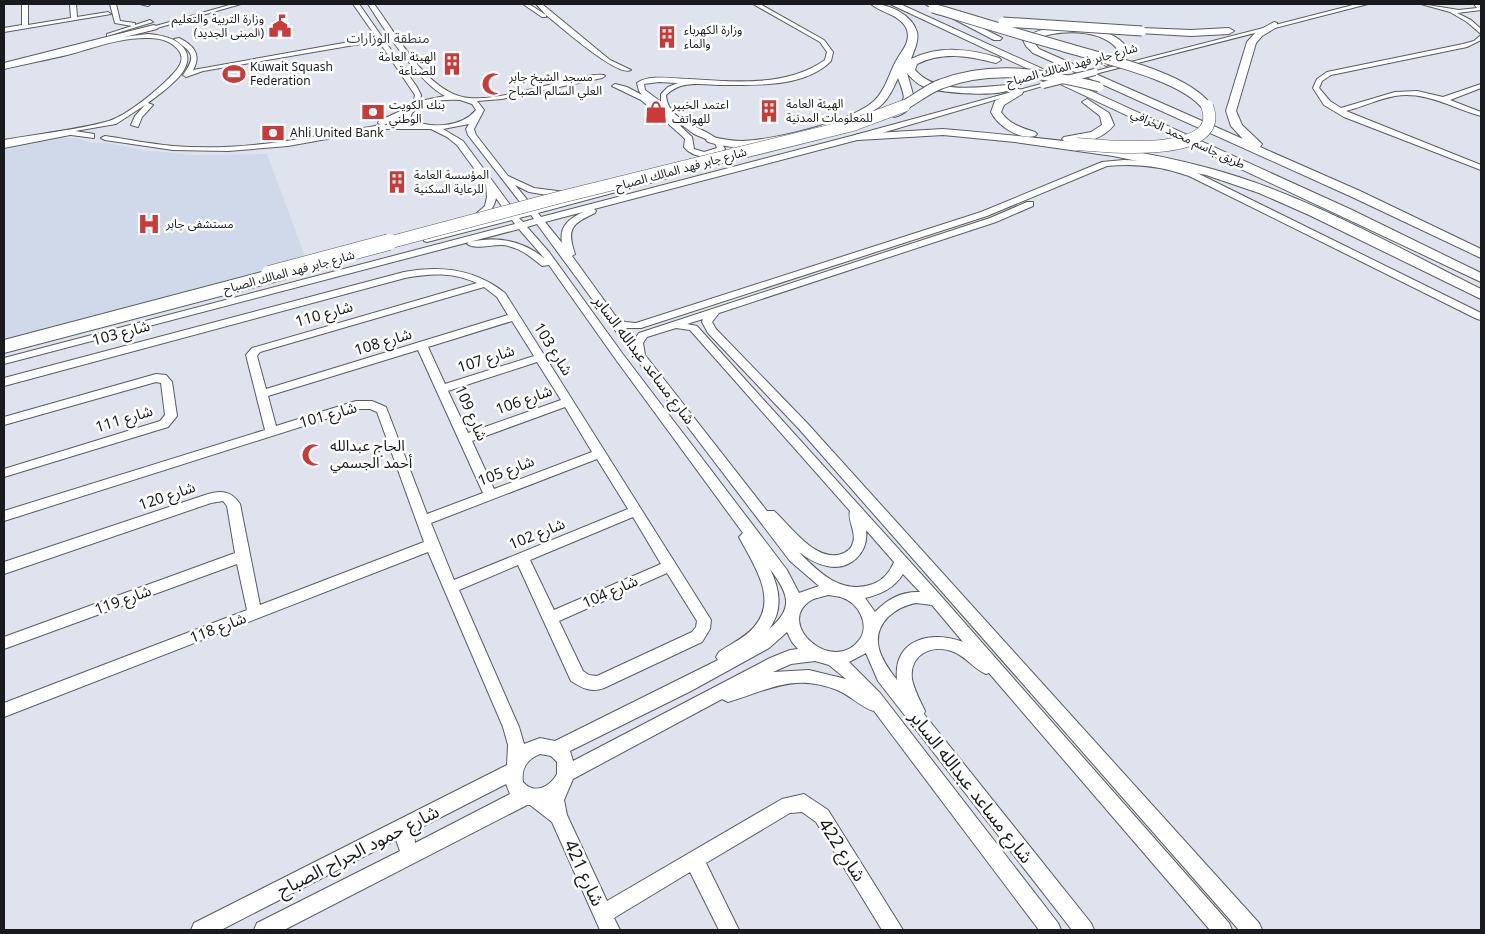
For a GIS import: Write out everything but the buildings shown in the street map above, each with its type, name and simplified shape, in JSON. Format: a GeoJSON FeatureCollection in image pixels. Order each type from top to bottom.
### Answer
{"type":"FeatureCollection","features":[{"type":"Feature","properties":{"kind":"highway"},"geometry":{"type":"LineString","coordinates":[[875,4],[906,9],[924,23],[947,36]]}},
{"type":"Feature","properties":{"kind":"highway"},"geometry":{"type":"LineString","coordinates":[[920,4],[1005,22],[1184,33],[1229,31]]}},
{"type":"Feature","properties":{"kind":"highway"},"geometry":{"type":"LineString","coordinates":[[888,6],[947,36],[1004,53]]}},
{"type":"Feature","properties":{"kind":"highway"},"geometry":{"type":"LineString","coordinates":[[843,128],[868,115],[882,104],[895,84],[912,43],[910,27],[888,6]]}},
{"type":"Feature","properties":{"kind":"highway","name":"طريق جاسم محمد الخرافي"},"geometry":{"type":"LineString","coordinates":[[888,6],[1004,53],[1347,213],[1481,278]]}},
{"type":"Feature","properties":{"kind":"highway"},"geometry":{"type":"LineString","coordinates":[[931,6],[1004,53],[1086,101],[1346,225],[1481,295]]}},
{"type":"Feature","properties":{"kind":"highway"},"geometry":{"type":"LineString","coordinates":[[858,133],[943,132],[1077,144],[1146,147],[1181,142],[1201,133],[1210,121],[1210,114],[1199,97],[1173,82],[1147,72],[931,6]]}},
{"type":"Feature","properties":{"kind":"highway","name":"طريق جاسم محمد الخرافي"},"geometry":{"type":"LineString","coordinates":[[906,9],[1125,103],[1481,267]]}},
{"type":"Feature","properties":{"kind":"highway"},"geometry":{"type":"LineString","coordinates":[[924,23],[981,47],[1004,53]]}},
{"type":"Feature","properties":{"kind":"highway"},"geometry":{"type":"LineString","coordinates":[[1274,25],[1259,34],[1252,42],[1231,111],[1232,119],[1247,138],[1266,151],[1303,170]]}},
{"type":"Feature","properties":{"kind":"highway"},"geometry":{"type":"LineString","coordinates":[[1106,63],[1124,53],[1123,47],[1105,36],[1086,32],[1054,30],[1032,35],[1028,40],[1029,44],[1036,51],[1303,170],[1479,252]]}},
{"type":"Feature","properties":{"kind":"highway"},"geometry":{"type":"LineString","coordinates":[[1022,50],[1125,103]]}},
{"type":"Feature","properties":{"kind":"highway"},"geometry":{"type":"LineString","coordinates":[[858,133],[908,104],[909,94],[902,75],[908,52]]}},
{"type":"Feature","properties":{"kind":"highway"},"geometry":{"type":"LineString","coordinates":[[712,140],[735,144],[756,143],[841,122],[863,114],[882,99],[902,57],[908,52]]}},
{"type":"Feature","properties":{"kind":"highway"},"geometry":{"type":"LineString","coordinates":[[1004,53],[980,55],[941,53],[919,58],[910,66],[910,70],[918,79],[927,84],[949,89],[973,91],[1013,90]]}},
{"type":"Feature","properties":{"kind":"highway"},"geometry":{"type":"LineString","coordinates":[[4,345],[552,199],[843,128],[893,111],[910,103],[933,87],[950,81],[982,75],[1019,74],[1066,79],[1099,87],[1479,252]]}},
{"type":"Feature","properties":{"kind":"highway"},"geometry":{"type":"LineString","coordinates":[[1013,90],[999,103],[996,112],[998,117],[1010,127],[1043,137],[1081,138],[1099,133],[1105,129],[1108,125],[1105,115],[1086,101]]}},
{"type":"Feature","properties":{"kind":"highway"},"geometry":{"type":"LineString","coordinates":[[1015,139],[1113,152],[1208,172],[1263,190],[1377,242]]}},
{"type":"Feature","properties":{"kind":"highway"},"geometry":{"type":"LineString","coordinates":[[1211,150],[1251,174],[1351,224],[1450,280]]}},
{"type":"Feature","properties":{"kind":"main road"},"geometry":{"type":"LineString","coordinates":[[4,65],[154,27]]}},
{"type":"Feature","properties":{"kind":"main road"},"geometry":{"type":"LineString","coordinates":[[4,144],[68,133]]}},
{"type":"Feature","properties":{"kind":"street"},"geometry":{"type":"LineString","coordinates":[[26,4],[26,26]]}},
{"type":"Feature","properties":{"kind":"street"},"geometry":{"type":"LineString","coordinates":[[73,4],[74,19]]}},
{"type":"Feature","properties":{"kind":"street"},"geometry":{"type":"LineString","coordinates":[[107,4],[108,14],[113,25]]}},
{"type":"Feature","properties":{"kind":"street"},"geometry":{"type":"LineString","coordinates":[[113,4],[117,22],[121,24]]}},
{"type":"Feature","properties":{"kind":"street"},"geometry":{"type":"LineString","coordinates":[[143,4],[148,4]]}},
{"type":"Feature","properties":{"kind":"street"},"geometry":{"type":"LineString","coordinates":[[78,44],[106,32],[113,25],[141,23],[217,4]]}},
{"type":"Feature","properties":{"kind":"street"},"geometry":{"type":"LineString","coordinates":[[4,65],[47,58],[238,4]]}},
{"type":"Feature","properties":{"kind":"street"},"geometry":{"type":"LineString","coordinates":[[349,4],[367,19]]}},
{"type":"Feature","properties":{"kind":"street"},"geometry":{"type":"LineString","coordinates":[[356,4],[415,88],[418,95],[416,105]]}},
{"type":"Feature","properties":{"kind":"street"},"geometry":{"type":"LineString","coordinates":[[372,4],[432,85],[446,96],[466,100],[502,97],[607,79],[628,86],[659,80],[751,82],[788,79],[816,70],[828,61],[830,52],[822,40],[756,4]]}},
{"type":"Feature","properties":{"kind":"street"},"geometry":{"type":"LineString","coordinates":[[526,4],[542,14],[607,79],[635,92],[679,129],[689,139],[688,147],[691,151],[705,154],[718,151],[721,144],[692,130],[641,90],[641,83],[645,78],[643,74],[660,77],[761,79],[798,73],[820,60],[822,50],[816,42],[748,4]]}},
{"type":"Feature","properties":{"kind":"street"},"geometry":{"type":"LineString","coordinates":[[494,106],[607,79],[632,70],[608,61],[542,8],[540,4]]}},
{"type":"Feature","properties":{"kind":"street","name":"شارع جابر فهد المالك الصباح"},"geometry":{"type":"LineString","coordinates":[[1013,90],[1034,81],[1340,4]]}},
{"type":"Feature","properties":{"kind":"street","name":"شارع جابر فهد المالك الصباح"},"geometry":{"type":"LineString","coordinates":[[4,350],[433,237],[652,190],[1013,90],[1043,85],[1349,6],[1364,4]]}},
{"type":"Feature","properties":{"kind":"street"},"geometry":{"type":"LineString","coordinates":[[1416,4],[1426,4],[1466,19],[1478,27],[1481,32]]}},
{"type":"Feature","properties":{"kind":"street"},"geometry":{"type":"LineString","coordinates":[[1437,8],[1467,11],[1478,8]]}},
{"type":"Feature","properties":{"kind":"street"},"geometry":{"type":"LineString","coordinates":[[1467,11],[1470,18],[1481,26]]}},
{"type":"Feature","properties":{"kind":"street"},"geometry":{"type":"LineString","coordinates":[[165,32],[170,25],[202,13]]}},
{"type":"Feature","properties":{"kind":"street"},"geometry":{"type":"LineString","coordinates":[[4,30],[108,14]]}},
{"type":"Feature","properties":{"kind":"street"},"geometry":{"type":"LineString","coordinates":[[4,65],[175,15]]}},
{"type":"Feature","properties":{"kind":"street"},"geometry":{"type":"LineString","coordinates":[[148,36],[146,34],[152,31],[165,32],[184,42],[192,49],[195,56],[194,64]]}},
{"type":"Feature","properties":{"kind":"street"},"geometry":{"type":"LineString","coordinates":[[364,40],[374,31]]}},
{"type":"Feature","properties":{"kind":"street"},"geometry":{"type":"LineString","coordinates":[[97,44],[148,36],[163,38],[179,47],[185,59],[181,70],[148,106],[133,129],[125,134],[105,138]]}},
{"type":"Feature","properties":{"kind":"street"},"geometry":{"type":"LineString","coordinates":[[1481,37],[1476,42],[1465,46],[1329,73],[1319,80],[1316,88],[1327,103],[1347,115],[1481,166]]}},
{"type":"Feature","properties":{"kind":"street"},"geometry":{"type":"LineString","coordinates":[[181,70],[364,40],[383,44]]}},
{"type":"Feature","properties":{"kind":"street"},"geometry":{"type":"LineString","coordinates":[[1481,43],[1334,75],[1325,82],[1323,90],[1328,99],[1343,110],[1363,120],[1481,166]]}},
{"type":"Feature","properties":{"kind":"street"},"geometry":{"type":"LineString","coordinates":[[91,136],[90,133],[96,128],[126,115],[181,70],[194,64],[202,67]]}},
{"type":"Feature","properties":{"kind":"street"},"geometry":{"type":"LineString","coordinates":[[668,112],[663,99],[665,92],[674,86],[696,81]]}},
{"type":"Feature","properties":{"kind":"street"},"geometry":{"type":"LineString","coordinates":[[1443,100],[1481,87]]}},
{"type":"Feature","properties":{"kind":"street"},"geometry":{"type":"LineString","coordinates":[[1343,110],[1396,94],[1418,94],[1443,100],[1481,114]]}},
{"type":"Feature","properties":{"kind":"street"},"geometry":{"type":"LineString","coordinates":[[128,134],[143,140],[208,145],[279,142],[380,123],[416,105],[434,100],[455,98]]}},
{"type":"Feature","properties":{"kind":"street"},"geometry":{"type":"LineString","coordinates":[[466,100],[478,106],[480,110],[476,116]]}},
{"type":"Feature","properties":{"kind":"street"},"geometry":{"type":"LineString","coordinates":[[1467,109],[1477,105]]}},
{"type":"Feature","properties":{"kind":"street"},"geometry":{"type":"LineString","coordinates":[[409,110],[406,116],[407,120],[422,127]]}},
{"type":"Feature","properties":{"kind":"street"},"geometry":{"type":"LineString","coordinates":[[38,136],[68,133],[187,148],[256,148],[303,142],[382,127],[434,128],[458,125],[485,110]]}},
{"type":"Feature","properties":{"kind":"street","name":"شارع مساعد عبدالله الساير"},"geometry":{"type":"LineString","coordinates":[[476,116],[471,123],[472,134],[504,175],[546,254],[727,502],[782,574],[791,590],[793,611]]}},
{"type":"Feature","properties":{"kind":"street"},"geometry":{"type":"LineString","coordinates":[[4,144],[111,123],[125,121],[135,125]]}},
{"type":"Feature","properties":{"kind":"street","name":"شارع مساعد عبدالله الساير"},"geometry":{"type":"LineString","coordinates":[[434,128],[456,139],[489,182],[573,263],[641,358],[802,565],[819,579],[844,592]]}},
{"type":"Feature","properties":{"kind":"street"},"geometry":{"type":"LineString","coordinates":[[303,142],[328,133]]}},
{"type":"Feature","properties":{"kind":"street","name":"شارع جابر فهد المالك الصباح"},"geometry":{"type":"LineString","coordinates":[[4,361],[394,258],[654,180],[858,133]]}},
{"type":"Feature","properties":{"kind":"street"},"geometry":{"type":"LineString","coordinates":[[641,358],[637,344],[638,340],[661,325],[877,248],[984,214],[1111,163],[1140,162],[1178,169],[1199,177],[1481,317]]}},
{"type":"Feature","properties":{"kind":"street"},"geometry":{"type":"LineString","coordinates":[[661,325],[715,312],[999,218],[1117,167],[1136,165],[1167,170],[1185,176],[1481,325]]}},
{"type":"Feature","properties":{"kind":"street"},"geometry":{"type":"LineString","coordinates":[[483,173],[498,182],[568,268],[586,283]]}},
{"type":"Feature","properties":{"kind":"street"},"geometry":{"type":"LineString","coordinates":[[504,175],[524,187],[552,194],[574,196],[610,192]]}},
{"type":"Feature","properties":{"kind":"street"},"geometry":{"type":"LineString","coordinates":[[526,218],[622,192],[654,180]]}},
{"type":"Feature","properties":{"kind":"street"},"geometry":{"type":"LineString","coordinates":[[433,237],[466,224],[487,210],[492,200],[489,182]]}},
{"type":"Feature","properties":{"kind":"street"},"geometry":{"type":"LineString","coordinates":[[573,263],[565,239],[565,232],[574,220],[592,211],[652,190]]}},
{"type":"Feature","properties":{"kind":"street"},"geometry":{"type":"LineString","coordinates":[[1033,194],[1040,196],[1042,199]]}},
{"type":"Feature","properties":{"kind":"street"},"geometry":{"type":"LineString","coordinates":[[394,258],[482,242],[514,244],[530,250],[568,286]]}},
{"type":"Feature","properties":{"kind":"street"},"geometry":{"type":"LineString","coordinates":[[877,248],[887,255]]}},
{"type":"Feature","properties":{"kind":"street","name":"شارع 103"},"geometry":{"type":"LineString","coordinates":[[4,382],[423,270],[442,270],[459,273],[493,287],[501,295],[704,620],[702,629],[697,637],[598,683],[586,682],[577,676],[522,558]]}},
{"type":"Feature","properties":{"kind":"street","name":"شارع 110"},"geometry":{"type":"LineString","coordinates":[[271,431],[251,354],[262,347],[484,284]]}},
{"type":"Feature","properties":{"kind":"street"},"geometry":{"type":"LineString","coordinates":[[715,312],[708,318],[707,322],[712,331],[803,426],[1252,930]]}},
{"type":"Feature","properties":{"kind":"street","name":"شارع 108"},"geometry":{"type":"LineString","coordinates":[[262,394],[514,317]]}},
{"type":"Feature","properties":{"kind":"street"},"geometry":{"type":"LineString","coordinates":[[613,320],[629,327],[684,324],[693,328],[788,432],[936,600],[1222,930]]}},
{"type":"Feature","properties":{"kind":"street"},"geometry":{"type":"LineString","coordinates":[[4,368],[54,354],[72,342]]}},
{"type":"Feature","properties":{"kind":"street","name":"شارع 109"},"geometry":{"type":"LineString","coordinates":[[422,346],[490,494]]}},
{"type":"Feature","properties":{"kind":"street","name":"شارع 107"},"geometry":{"type":"LineString","coordinates":[[442,389],[539,358]]}},
{"type":"Feature","properties":{"kind":"street","name":"شارع 111"},"geometry":{"type":"LineString","coordinates":[[4,421],[156,378],[162,378],[166,382],[171,416],[164,424],[4,473]]}},
{"type":"Feature","properties":{"kind":"street","name":"شارع 106"},"geometry":{"type":"LineString","coordinates":[[465,439],[567,402]]}},
{"type":"Feature","properties":{"kind":"street","name":"شارع 101"},"geometry":{"type":"LineString","coordinates":[[4,516],[356,405],[372,405],[382,410],[432,545],[452,587],[511,728],[516,745],[515,768]]}},
{"type":"Feature","properties":{"kind":"street"},"geometry":{"type":"LineString","coordinates":[[788,432],[792,426],[803,426]]}},
{"type":"Feature","properties":{"kind":"street","name":"شارع 105"},"geometry":{"type":"LineString","coordinates":[[424,520],[599,454]]}},
{"type":"Feature","properties":{"kind":"street","name":"شارع 120"},"geometry":{"type":"LineString","coordinates":[[4,568],[210,498],[226,496],[233,504],[255,614]]}},
{"type":"Feature","properties":{"kind":"street"},"geometry":{"type":"LineString","coordinates":[[756,507],[777,521],[812,556],[823,560],[836,560],[851,556],[860,544],[860,526],[854,510],[844,496]]}},
{"type":"Feature","properties":{"kind":"street"},"geometry":{"type":"LineString","coordinates":[[685,686],[759,632],[770,614],[772,594],[767,574],[727,502]]}},
{"type":"Feature","properties":{"kind":"street","name":"شارع 102"},"geometry":{"type":"LineString","coordinates":[[452,587],[635,511]]}},
{"type":"Feature","properties":{"kind":"street","name":"شارع 118"},"geometry":{"type":"LineString","coordinates":[[4,710],[432,545]]}},
{"type":"Feature","properties":{"kind":"street","name":"شارع 119"},"geometry":{"type":"LineString","coordinates":[[4,644],[242,556]]}},
{"type":"Feature","properties":{"kind":"street"},"geometry":{"type":"LineString","coordinates":[[901,561],[895,576],[889,582],[871,591],[844,592],[828,589],[812,592],[800,600],[783,627],[764,643],[685,686],[549,748],[531,749],[522,755],[515,768],[515,786],[530,797],[551,794],[565,777],[782,660],[799,656],[844,657],[855,653],[864,646],[884,611],[904,598],[920,597],[936,600]]}},
{"type":"Feature","properties":{"kind":"street","name":"شارع 104"},"geometry":{"type":"LineString","coordinates":[[549,619],[670,566]]}},
{"type":"Feature","properties":{"kind":"street"},"geometry":{"type":"LineString","coordinates":[[844,592],[866,608],[870,618],[871,632]]}},
{"type":"Feature","properties":{"kind":"street"},"geometry":{"type":"LineString","coordinates":[[793,611],[791,626],[795,637],[804,647],[824,656]]}},
{"type":"Feature","properties":{"kind":"street","name":"شارع مساعد عبدالله الساير"},"geometry":{"type":"LineString","coordinates":[[871,632],[874,657],[881,671],[1084,930]]}},
{"type":"Feature","properties":{"kind":"street"},"geometry":{"type":"LineString","coordinates":[[922,722],[905,682],[904,667],[910,654],[922,645],[946,643],[963,648],[1011,686]]}},
{"type":"Feature","properties":{"kind":"street","name":"شارع مساعد عبدالله الساير"},"geometry":{"type":"LineString","coordinates":[[824,656],[865,686],[1052,930]]}},
{"type":"Feature","properties":{"kind":"street"},"geometry":{"type":"LineString","coordinates":[[697,705],[779,678],[815,677],[839,684],[856,692],[870,701],[902,732]]}},
{"type":"Feature","properties":{"kind":"street"},"geometry":{"type":"LineString","coordinates":[[700,678],[708,682],[712,691],[712,697]]}},
{"type":"Feature","properties":{"kind":"street"},"geometry":{"type":"LineString","coordinates":[[511,728],[524,738],[549,748],[566,759],[565,777]]}},
{"type":"Feature","properties":{"kind":"street"},"geometry":{"type":"LineString","coordinates":[[1063,746],[1073,750],[1079,748],[1081,742],[1078,735]]}},
{"type":"Feature","properties":{"kind":"street","name":"شارع حمود الجراح الصباح"},"geometry":{"type":"LineString","coordinates":[[201,930],[405,827],[515,768]]}},
{"type":"Feature","properties":{"kind":"street","name":"شارع 421"},"geometry":{"type":"LineString","coordinates":[[565,777],[556,799],[558,816],[606,922]]}},
{"type":"Feature","properties":{"kind":"street","name":"شارع 421"},"geometry":{"type":"LineString","coordinates":[[530,797],[558,816]]}},
{"type":"Feature","properties":{"kind":"street","name":"شارع حمود الجراح الصباح"},"geometry":{"type":"LineString","coordinates":[[264,930],[411,854],[530,797]]}},
{"type":"Feature","properties":{"kind":"street","name":"شارع 422"},"geometry":{"type":"LineString","coordinates":[[606,922],[694,859],[788,805],[804,804],[822,816],[893,930]]}},
{"type":"Feature","properties":{"kind":"street"},"geometry":{"type":"LineString","coordinates":[[405,827],[405,842],[411,854]]}},
{"type":"Feature","properties":{"kind":"street"},"geometry":{"type":"LineString","coordinates":[[694,859],[729,930]]}},
{"type":"Feature","properties":{"kind":"shaded area","name":"مستشفى جابر"},"geometry":{"type":"Polygon","coordinates":[[[61,138],[76,138],[91,143],[107,143],[143,150],[193,155],[267,154],[306,259],[235,282],[4,339],[4,150],[61,138]]]}},
{"type":"Feature","properties":{"kind":"place","name":"وزارة التربية والتعليم (المبنى الجديد)"},"geometry":{"type":"Point","coordinates":[280,26]}},
{"type":"Feature","properties":{"kind":"place","name":"وزارة الكهرباء والماء"},"geometry":{"type":"Point","coordinates":[667,37]}},
{"type":"Feature","properties":{"kind":"place","name":"الهيئة العامة للصناعة"},"geometry":{"type":"Point","coordinates":[452,64]}},
{"type":"Feature","properties":{"kind":"place","name":"Kuwait Squash Federation"},"geometry":{"type":"Point","coordinates":[234,74]}},
{"type":"Feature","properties":{"kind":"place","name":"مسجد الشيخ جابر العلي السالم الصباح"},"geometry":{"type":"Point","coordinates":[493,84]}},
{"type":"Feature","properties":{"kind":"place","name":"الهيئة العامة للمعلومات المدنية"},"geometry":{"type":"Point","coordinates":[769,111]}},
{"type":"Feature","properties":{"kind":"place","name":"بنك الكويت الوطني"},"geometry":{"type":"Point","coordinates":[373,112]}},
{"type":"Feature","properties":{"kind":"place","name":"اعتمد الخبير للهواتف"},"geometry":{"type":"Point","coordinates":[656,112]}},
{"type":"Feature","properties":{"kind":"place","name":"Ahli United Bank"},"geometry":{"type":"Point","coordinates":[273,133]}},
{"type":"Feature","properties":{"kind":"place","name":"المؤسسة العامة للرعاية السكنية"},"geometry":{"type":"Point","coordinates":[397,182]}},
{"type":"Feature","properties":{"kind":"place","name":"مستشفى جابر"},"geometry":{"type":"Point","coordinates":[149,224]}},
{"type":"Feature","properties":{"kind":"place","name":"الحاج عبدالله أحمد الجسمي"},"geometry":{"type":"Point","coordinates":[313,455]}},
{"type":"Feature","properties":{"kind":"district","name":"منطقة الوزارات"},"geometry":{"type":"Point","coordinates":[388,38]}}]}
